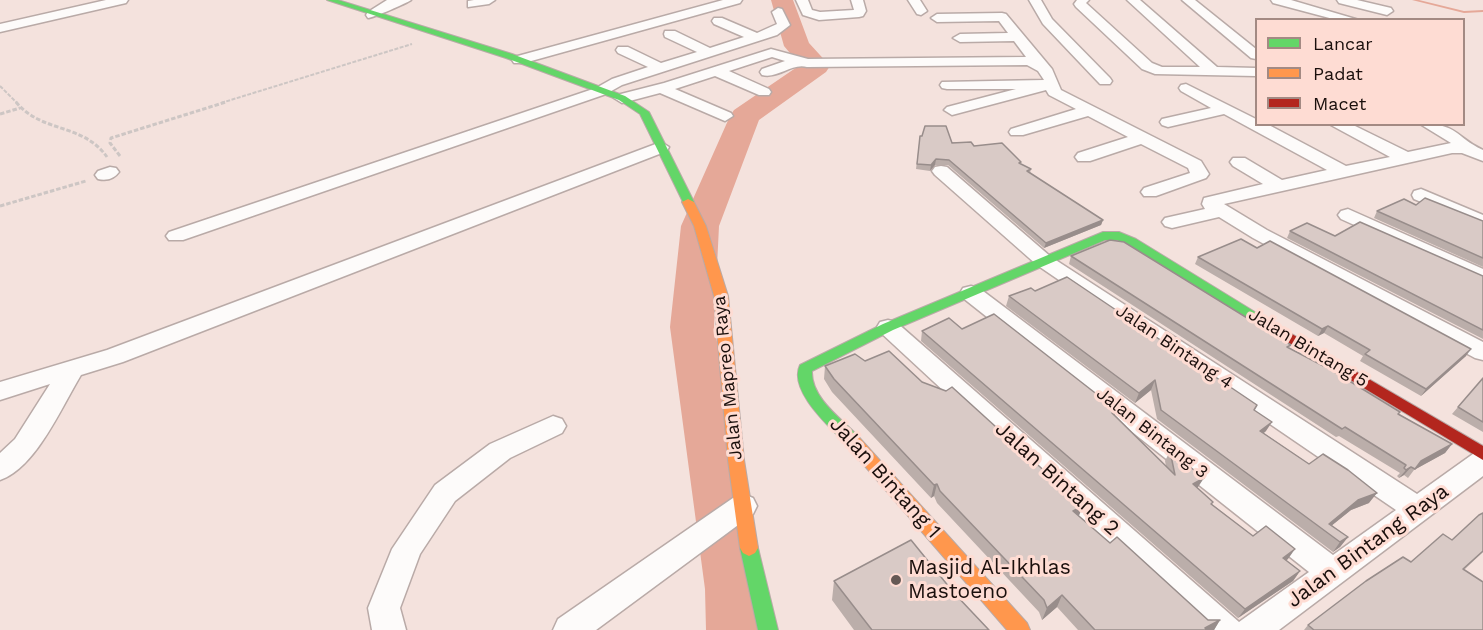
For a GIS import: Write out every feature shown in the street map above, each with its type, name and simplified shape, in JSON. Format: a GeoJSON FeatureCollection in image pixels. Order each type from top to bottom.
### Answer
{"type":"FeatureCollection","features":[{"type":"Feature","properties":{"kind":"street"},"geometry":{"type":"LineString","coordinates":[[0,28],[122,0]]}},
{"type":"Feature","properties":{"kind":"street","name":"Jalan Mapreo Raya"},"geometry":{"type":"LineString","coordinates":[[331,0],[372,15],[519,60],[622,98],[641,109],[700,226],[721,296],[736,460],[753,571],[768,630]]}},
{"type":"Feature","properties":{"kind":"street"},"geometry":{"type":"LineString","coordinates":[[372,15],[381,8],[405,0]]}},
{"type":"Feature","properties":{"kind":"street"},"geometry":{"type":"LineString","coordinates":[[472,4],[489,0]]}},
{"type":"Feature","properties":{"kind":"street"},"geometry":{"type":"LineString","coordinates":[[519,60],[736,0]]}},
{"type":"Feature","properties":{"kind":"street"},"geometry":{"type":"LineString","coordinates":[[802,0],[807,12],[819,16],[859,13],[857,0]]}},
{"type":"Feature","properties":{"kind":"street"},"geometry":{"type":"LineString","coordinates":[[914,0],[921,11]]}},
{"type":"Feature","properties":{"kind":"street"},"geometry":{"type":"LineString","coordinates":[[1035,0],[1047,21],[1105,81]]}},
{"type":"Feature","properties":{"kind":"street"},"geometry":{"type":"LineString","coordinates":[[1083,0],[1080,4],[1147,66],[1160,71],[1213,71],[1253,80]]}},
{"type":"Feature","properties":{"kind":"street"},"geometry":{"type":"LineString","coordinates":[[1133,0],[1213,71]]}},
{"type":"Feature","properties":{"kind":"street"},"geometry":{"type":"LineString","coordinates":[[1188,0],[1255,53]]}},
{"type":"Feature","properties":{"kind":"street"},"geometry":{"type":"LineString","coordinates":[[1277,0],[1345,18]]}},
{"type":"Feature","properties":{"kind":"street"},"geometry":{"type":"LineString","coordinates":[[1343,0],[1387,11]]}},
{"type":"Feature","properties":{"kind":"street"},"geometry":{"type":"LineString","coordinates":[[176,236],[602,91],[617,82],[756,37],[784,25],[778,12]]}},
{"type":"Feature","properties":{"kind":"street"},"geometry":{"type":"LineString","coordinates":[[937,18],[1002,17],[1039,64],[1046,69],[1054,92],[1195,165],[1200,174],[1150,192]]}},
{"type":"Feature","properties":{"kind":"street"},"geometry":{"type":"LineString","coordinates":[[718,21],[756,37]]}},
{"type":"Feature","properties":{"kind":"street"},"geometry":{"type":"LineString","coordinates":[[670,34],[709,52]]}},
{"type":"Feature","properties":{"kind":"street"},"geometry":{"type":"LineString","coordinates":[[960,38],[1018,38]]}},
{"type":"Feature","properties":{"kind":"street"},"geometry":{"type":"LineString","coordinates":[[623,50],[660,68]]}},
{"type":"Feature","properties":{"kind":"street"},"geometry":{"type":"LineString","coordinates":[[622,98],[771,53],[807,63],[1028,61],[1039,64]]}},
{"type":"Feature","properties":{"kind":"street"},"geometry":{"type":"LineString","coordinates":[[767,72],[796,61]]}},
{"type":"Feature","properties":{"kind":"street"},"geometry":{"type":"LineString","coordinates":[[716,71],[764,92]]}},
{"type":"Feature","properties":{"kind":"street"},"geometry":{"type":"LineString","coordinates":[[947,85],[1051,84]]}},
{"type":"Feature","properties":{"kind":"street"},"geometry":{"type":"LineString","coordinates":[[952,110],[1051,84]]}},
{"type":"Feature","properties":{"kind":"street"},"geometry":{"type":"LineString","coordinates":[[972,85],[984,102]]}},
{"type":"Feature","properties":{"kind":"street"},"geometry":{"type":"LineString","coordinates":[[661,88],[725,116]]}},
{"type":"Feature","properties":{"kind":"street"},"geometry":{"type":"LineString","coordinates":[[1186,88],[1255,124]]}},
{"type":"Feature","properties":{"kind":"street"},"geometry":{"type":"LineString","coordinates":[[1168,122],[1226,109]]}},
{"type":"Feature","properties":{"kind":"street"},"geometry":{"type":"LineString","coordinates":[[1017,132],[1087,111]]}},
{"type":"Feature","properties":{"kind":"street"},"geometry":{"type":"LineString","coordinates":[[1258,126],[1344,172]]}},
{"type":"Feature","properties":{"kind":"street"},"geometry":{"type":"LineString","coordinates":[[1341,126],[1406,158]]}},
{"type":"Feature","properties":{"kind":"street"},"geometry":{"type":"LineString","coordinates":[[1432,126],[1460,140],[1465,148]]}},
{"type":"Feature","properties":{"kind":"street"},"geometry":{"type":"LineString","coordinates":[[1084,157],[1141,138]]}},
{"type":"Feature","properties":{"kind":"street"},"geometry":{"type":"LineString","coordinates":[[0,391],[116,356],[661,147]]}},
{"type":"Feature","properties":{"kind":"street"},"geometry":{"type":"LineString","coordinates":[[1483,156],[1465,148],[1452,148],[1211,202],[1220,211],[1260,234],[1483,352]]}},
{"type":"Feature","properties":{"kind":"street"},"geometry":{"type":"LineString","coordinates":[[1239,162],[1279,186]]}},
{"type":"Feature","properties":{"kind":"street","name":"Jalan Bintang 4"},"geometry":{"type":"LineString","coordinates":[[941,171],[1044,261],[1417,509]]}},
{"type":"Feature","properties":{"kind":"street"},"geometry":{"type":"LineString","coordinates":[[1421,195],[1483,222]]}},
{"type":"Feature","properties":{"kind":"street"},"geometry":{"type":"LineString","coordinates":[[1172,222],[1220,211]]}},
{"type":"Feature","properties":{"kind":"street"},"geometry":{"type":"LineString","coordinates":[[1348,214],[1483,278]]}},
{"type":"Feature","properties":{"kind":"street","name":"Jalan Bintang 5"},"geometry":{"type":"LineString","coordinates":[[803,376],[805,369],[813,363],[888,327],[1103,236],[1119,236],[1483,454]]}},
{"type":"Feature","properties":{"kind":"street","name":"Jalan Bintang 3"},"geometry":{"type":"LineString","coordinates":[[971,293],[1333,573]]}},
{"type":"Feature","properties":{"kind":"street","name":"Jalan Bintang 2"},"geometry":{"type":"LineString","coordinates":[[888,327],[1226,630]]}},
{"type":"Feature","properties":{"kind":"street"},"geometry":{"type":"LineString","coordinates":[[0,469],[25,446],[72,369]]}},
{"type":"Feature","properties":{"kind":"street","name":"Jalan Bintang 1"},"geometry":{"type":"LineString","coordinates":[[803,376],[808,391],[1020,630]]}},
{"type":"Feature","properties":{"kind":"street"},"geometry":{"type":"LineString","coordinates":[[388,630],[384,608],[407,549],[446,493],[500,451],[553,426]]}},
{"type":"Feature","properties":{"kind":"street","name":"Jalan Bintang Raya"},"geometry":{"type":"LineString","coordinates":[[1252,630],[1333,573],[1483,461]]}},
{"type":"Feature","properties":{"kind":"street"},"geometry":{"type":"LineString","coordinates":[[570,630],[743,506]]}},
{"type":"Feature","properties":{"kind":"path"},"geometry":{"type":"LineString","coordinates":[[113,170],[110,143],[115,136],[442,35]]}},
{"type":"Feature","properties":{"kind":"path"},"geometry":{"type":"LineString","coordinates":[[0,86],[8,90],[20,108],[38,122],[51,123],[100,147],[107,158],[108,165],[113,170]]}},
{"type":"Feature","properties":{"kind":"path"},"geometry":{"type":"LineString","coordinates":[[0,114],[20,108]]}},
{"type":"Feature","properties":{"kind":"path"},"geometry":{"type":"LineString","coordinates":[[0,206],[113,170]]}},
{"type":"Feature","properties":{"kind":"building"},"geometry":{"type":"Polygon","coordinates":[[[925,126],[946,126],[952,143],[971,142],[974,146],[1002,143],[1021,162],[1019,163],[1031,169],[1027,171],[1103,220],[1046,243],[949,160],[936,159],[931,165],[917,164],[920,136],[925,126]]]}},
{"type":"Feature","properties":{"kind":"building"},"geometry":{"type":"Polygon","coordinates":[[[1425,198],[1483,221],[1483,258],[1377,211],[1404,199],[1416,205],[1425,198]]]}},
{"type":"Feature","properties":{"kind":"building"},"geometry":{"type":"Polygon","coordinates":[[[1360,222],[1483,276],[1483,330],[1290,231],[1307,223],[1335,236],[1360,222]]]}},
{"type":"Feature","properties":{"kind":"building"},"geometry":{"type":"Polygon","coordinates":[[[1241,239],[1257,248],[1270,241],[1471,349],[1426,389],[1365,354],[1370,350],[1328,326],[1322,329],[1198,257],[1241,239]]]}},
{"type":"Feature","properties":{"kind":"building"},"geometry":{"type":"Polygon","coordinates":[[[1110,240],[1124,242],[1291,345],[1287,347],[1333,371],[1400,412],[1398,414],[1452,444],[1421,461],[1415,469],[1411,467],[1406,470],[1404,468],[1406,465],[1345,427],[1342,429],[1071,256],[1110,240]]]}},
{"type":"Feature","properties":{"kind":"building"},"geometry":{"type":"Polygon","coordinates":[[[1067,277],[1257,405],[1254,410],[1272,422],[1260,431],[1309,464],[1323,454],[1377,493],[1358,500],[1329,524],[1348,537],[1340,542],[1161,410],[1155,380],[1139,393],[1009,296],[1031,288],[1035,291],[1067,277]]]}},
{"type":"Feature","properties":{"kind":"building"},"geometry":{"type":"Polygon","coordinates":[[[994,314],[1117,410],[1112,413],[1175,475],[1170,451],[1204,478],[1193,484],[1213,502],[1211,504],[1253,536],[1266,526],[1295,549],[1283,558],[1300,571],[1245,609],[922,331],[949,318],[962,329],[994,314]]]}},
{"type":"Feature","properties":{"kind":"building"},"geometry":{"type":"Polygon","coordinates":[[[889,351],[922,382],[946,391],[952,387],[1083,506],[1073,511],[1110,543],[1117,537],[1208,620],[1220,620],[1205,628],[1207,630],[1095,630],[1062,595],[1047,608],[1044,600],[940,491],[937,484],[934,485],[834,379],[825,366],[855,354],[865,361],[889,351]]]}},
{"type":"Feature","properties":{"kind":"building"},"geometry":{"type":"Polygon","coordinates":[[[1483,378],[1483,422],[1458,407],[1483,378]]]}},
{"type":"Feature","properties":{"kind":"building"},"geometry":{"type":"Polygon","coordinates":[[[1483,513],[1483,551],[1463,569],[1483,582],[1483,630],[1314,630],[1308,625],[1366,581],[1403,557],[1411,562],[1443,534],[1452,540],[1483,513]]]}},
{"type":"Feature","properties":{"kind":"building","name":"Masjid Al-Ikhlas Mastoeno"},"geometry":{"type":"Polygon","coordinates":[[[911,540],[954,593],[989,630],[872,630],[834,581],[911,540]]]}},
{"type":"Feature","properties":{"kind":"waterway"},"geometry":{"type":"LineString","coordinates":[[738,630],[736,589],[692,327],[700,226],[745,116],[816,66],[797,46],[782,0]]}},
{"type":"Feature","properties":{"kind":"waterway"},"geometry":{"type":"LineString","coordinates":[[1414,0],[1464,12],[1483,11]]}},
{"type":"Feature","properties":{"kind":"traffic: fast"},"geometry":{"type":"LineString","coordinates":[[331,0],[509,56],[622,98],[644,112],[688,202]]}},
{"type":"Feature","properties":{"kind":"traffic: fast"},"geometry":{"type":"LineString","coordinates":[[850,438],[820,406],[807,387],[805,369],[888,327],[1103,236],[1119,236],[1132,242],[1256,317]]}},
{"type":"Feature","properties":{"kind":"traffic: fast"},"geometry":{"type":"LineString","coordinates":[[749,548],[768,630]]}},
{"type":"Feature","properties":{"kind":"traffic: slow"},"geometry":{"type":"LineString","coordinates":[[688,202],[700,226],[721,296],[736,460],[749,548]]}},
{"type":"Feature","properties":{"kind":"traffic: slow"},"geometry":{"type":"LineString","coordinates":[[850,438],[1020,630]]}},
{"type":"Feature","properties":{"kind":"traffic: jam"},"geometry":{"type":"LineString","coordinates":[[1256,317],[1483,454]]}},
{"type":"Feature","properties":{"kind":"place","name":"Masjid Al-Ikhlas Mastoeno"},"geometry":{"type":"Point","coordinates":[896,580]}}]}
